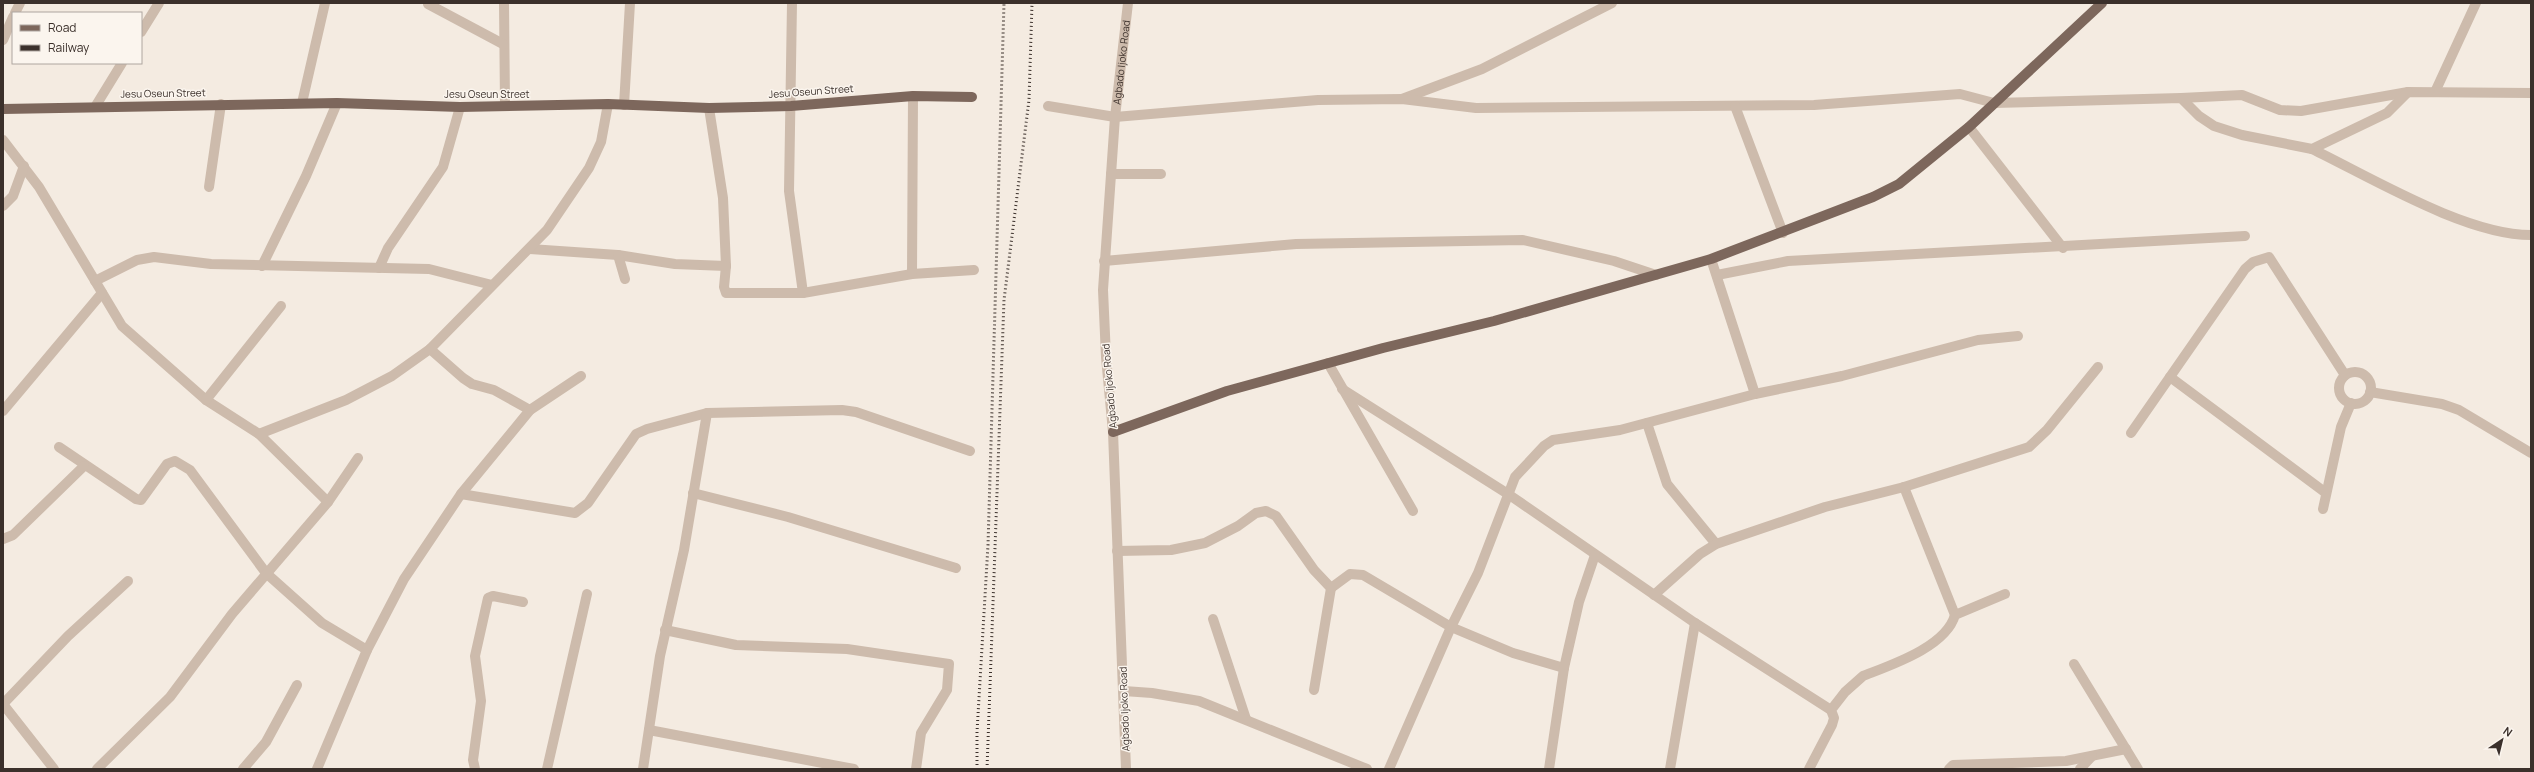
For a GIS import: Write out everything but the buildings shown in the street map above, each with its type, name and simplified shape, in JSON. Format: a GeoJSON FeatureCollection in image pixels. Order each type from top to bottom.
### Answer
{"type":"FeatureCollection","features":[{"type":"Feature","properties":{"kind":"main road"},"geometry":{"type":"LineString","coordinates":[[1113,432],[1226,391],[1328,363],[1494,321],[1711,259],[1783,233],[1888,190],[1969,127],[2102,3]]}},
{"type":"Feature","properties":{"kind":"main road","name":"Jesu Oseun Street"},"geometry":{"type":"LineString","coordinates":[[3,108],[337,102],[460,107],[608,104],[709,108],[790,106],[913,96],[972,97]]}},
{"type":"Feature","properties":{"kind":"street"},"geometry":{"type":"LineString","coordinates":[[16,12],[20,3]]}},
{"type":"Feature","properties":{"kind":"street"},"geometry":{"type":"LineString","coordinates":[[142,30],[159,3]]}},
{"type":"Feature","properties":{"kind":"street"},"geometry":{"type":"LineString","coordinates":[[302,103],[325,3]]}},
{"type":"Feature","properties":{"kind":"street"},"geometry":{"type":"LineString","coordinates":[[504,3],[503,44],[506,106]]}},
{"type":"Feature","properties":{"kind":"street"},"geometry":{"type":"LineString","coordinates":[[624,105],[630,3]]}},
{"type":"Feature","properties":{"kind":"street"},"geometry":{"type":"LineString","coordinates":[[792,3],[789,191],[803,293]]}},
{"type":"Feature","properties":{"kind":"street","name":"Agbado Ijoko Road"},"geometry":{"type":"LineString","coordinates":[[1126,769],[1124,691],[1116,551],[1113,432],[1106,357],[1104,261],[1115,117],[1128,3]]}},
{"type":"Feature","properties":{"kind":"street"},"geometry":{"type":"LineString","coordinates":[[1402,99],[1496,62],[1612,3]]}},
{"type":"Feature","properties":{"kind":"street"},"geometry":{"type":"LineString","coordinates":[[2435,92],[2476,3]]}},
{"type":"Feature","properties":{"kind":"street"},"geometry":{"type":"LineString","coordinates":[[428,4],[503,44]]}},
{"type":"Feature","properties":{"kind":"street"},"geometry":{"type":"LineString","coordinates":[[3,40],[12,19]]}},
{"type":"Feature","properties":{"kind":"street"},"geometry":{"type":"LineString","coordinates":[[95,107],[121,64]]}},
{"type":"Feature","properties":{"kind":"street"},"geometry":{"type":"LineString","coordinates":[[1048,106],[1115,117],[1318,100],[1402,99],[1476,108],[1814,105],[1960,94],[1994,103],[2242,95],[2280,110],[2301,111],[2408,92],[2531,93]]}},
{"type":"Feature","properties":{"kind":"street"},"geometry":{"type":"LineString","coordinates":[[2312,149],[2387,113],[2408,92]]}},
{"type":"Feature","properties":{"kind":"street"},"geometry":{"type":"LineString","coordinates":[[912,274],[913,96]]}},
{"type":"Feature","properties":{"kind":"street"},"geometry":{"type":"LineString","coordinates":[[2181,98],[2199,116],[2214,126],[2242,135],[2312,149],[2457,218],[2501,232],[2531,235]]}},
{"type":"Feature","properties":{"kind":"street"},"geometry":{"type":"LineString","coordinates":[[262,266],[306,176],[337,102]]}},
{"type":"Feature","properties":{"kind":"street"},"geometry":{"type":"LineString","coordinates":[[209,187],[221,104]]}},
{"type":"Feature","properties":{"kind":"street"},"geometry":{"type":"LineString","coordinates":[[259,434],[346,400],[392,376],[430,349],[547,230],[588,168],[601,142],[608,104]]}},
{"type":"Feature","properties":{"kind":"street"},"geometry":{"type":"LineString","coordinates":[[1735,106],[1783,233]]}},
{"type":"Feature","properties":{"kind":"street"},"geometry":{"type":"LineString","coordinates":[[379,268],[388,248],[443,167],[460,107]]}},
{"type":"Feature","properties":{"kind":"street"},"geometry":{"type":"LineString","coordinates":[[709,108],[723,198],[726,266],[724,287],[726,293],[803,293],[912,274],[974,270]]}},
{"type":"Feature","properties":{"kind":"street"},"geometry":{"type":"LineString","coordinates":[[1969,127],[2063,248]]}},
{"type":"Feature","properties":{"kind":"street"},"geometry":{"type":"LineString","coordinates":[[3,140],[39,187],[122,326],[206,400],[259,434],[328,502]]}},
{"type":"Feature","properties":{"kind":"street"},"geometry":{"type":"LineString","coordinates":[[3,206],[13,196],[24,166]]}},
{"type":"Feature","properties":{"kind":"street"},"geometry":{"type":"LineString","coordinates":[[1111,174],[1161,174]]}},
{"type":"Feature","properties":{"kind":"street"},"geometry":{"type":"LineString","coordinates":[[1717,275],[1788,261],[2063,248],[2245,236]]}},
{"type":"Feature","properties":{"kind":"street"},"geometry":{"type":"LineString","coordinates":[[1104,261],[1296,244],[1524,240],[1614,261],[1656,275]]}},
{"type":"Feature","properties":{"kind":"street"},"geometry":{"type":"LineString","coordinates":[[530,249],[618,255],[675,264],[726,266]]}},
{"type":"Feature","properties":{"kind":"street"},"geometry":{"type":"LineString","coordinates":[[618,255],[625,279]]}},
{"type":"Feature","properties":{"kind":"street"},"geometry":{"type":"LineString","coordinates":[[95,281],[137,260],[154,257],[211,264],[429,269],[492,285]]}},
{"type":"Feature","properties":{"kind":"street"},"geometry":{"type":"LineString","coordinates":[[2131,433],[2245,269],[2252,262],[2270,257],[2345,375]]}},
{"type":"Feature","properties":{"kind":"street"},"geometry":{"type":"LineString","coordinates":[[1711,259],[1755,394]]}},
{"type":"Feature","properties":{"kind":"street"},"geometry":{"type":"LineString","coordinates":[[3,411],[102,293]]}},
{"type":"Feature","properties":{"kind":"street"},"geometry":{"type":"LineString","coordinates":[[206,400],[281,306]]}},
{"type":"Feature","properties":{"kind":"street"},"geometry":{"type":"LineString","coordinates":[[1390,769],[1451,627],[1478,573],[1515,477],[1523,467],[1553,440],[1620,430],[1755,394],[1842,376],[1978,340],[2018,336]]}},
{"type":"Feature","properties":{"kind":"street"},"geometry":{"type":"LineString","coordinates":[[430,349],[472,384],[494,390],[530,410]]}},
{"type":"Feature","properties":{"kind":"street"},"geometry":{"type":"LineString","coordinates":[[1328,363],[1413,511]]}},
{"type":"Feature","properties":{"kind":"street"},"geometry":{"type":"LineString","coordinates":[[1654,595],[1700,554],[1716,544],[1825,508],[1904,487],[2029,447],[2047,430],[2098,367]]}},
{"type":"Feature","properties":{"kind":"street"},"geometry":{"type":"LineString","coordinates":[[2354,372],[2364,374],[2370,382],[2370,392],[2360,403],[2351,403],[2342,398],[2339,388],[2345,375],[2354,372]]}},
{"type":"Feature","properties":{"kind":"street"},"geometry":{"type":"LineString","coordinates":[[317,769],[367,650],[404,579],[461,494],[530,410],[581,376]]}},
{"type":"Feature","properties":{"kind":"street"},"geometry":{"type":"LineString","coordinates":[[2170,377],[2326,493]]}},
{"type":"Feature","properties":{"kind":"street"},"geometry":{"type":"LineString","coordinates":[[1342,389],[1508,494],[1695,623],[1831,710],[1834,718],[1832,724],[1808,769]]}},
{"type":"Feature","properties":{"kind":"street"},"geometry":{"type":"LineString","coordinates":[[2370,392],[2442,404],[2459,410],[2531,453]]}},
{"type":"Feature","properties":{"kind":"street"},"geometry":{"type":"LineString","coordinates":[[2323,509],[2341,427],[2351,403]]}},
{"type":"Feature","properties":{"kind":"street"},"geometry":{"type":"LineString","coordinates":[[461,494],[575,513],[588,503],[636,434],[647,429],[707,413],[777,410],[856,412],[970,451]]}},
{"type":"Feature","properties":{"kind":"street"},"geometry":{"type":"LineString","coordinates":[[643,769],[665,630],[684,550],[707,413]]}},
{"type":"Feature","properties":{"kind":"street"},"geometry":{"type":"LineString","coordinates":[[1647,423],[1667,484],[1716,544]]}},
{"type":"Feature","properties":{"kind":"street"},"geometry":{"type":"LineString","coordinates":[[59,447],[84,466],[136,500],[141,500],[167,464],[175,461],[190,470],[266,573],[322,623],[367,650]]}},
{"type":"Feature","properties":{"kind":"street"},"geometry":{"type":"LineString","coordinates":[[97,769],[170,696],[266,573],[328,502],[358,458]]}},
{"type":"Feature","properties":{"kind":"street"},"geometry":{"type":"LineString","coordinates":[[3,539],[13,535],[84,466]]}},
{"type":"Feature","properties":{"kind":"street"},"geometry":{"type":"LineString","coordinates":[[1831,710],[1845,692],[1863,676],[1923,651],[1952,622],[1954,615],[1904,487]]}},
{"type":"Feature","properties":{"kind":"street"},"geometry":{"type":"LineString","coordinates":[[693,493],[788,517],[956,568]]}},
{"type":"Feature","properties":{"kind":"street"},"geometry":{"type":"LineString","coordinates":[[1116,551],[1171,550],[1205,542],[1238,526],[1256,513],[1266,511],[1276,516],[1314,570],[1330,588]]}},
{"type":"Feature","properties":{"kind":"street"},"geometry":{"type":"LineString","coordinates":[[1549,769],[1564,668],[1579,602],[1596,555]]}},
{"type":"Feature","properties":{"kind":"street"},"geometry":{"type":"LineString","coordinates":[[1314,690],[1330,588],[1350,574],[1363,575],[1451,627],[1513,653],[1564,668]]}},
{"type":"Feature","properties":{"kind":"street"},"geometry":{"type":"LineString","coordinates":[[54,769],[3,704],[68,636],[128,581]]}},
{"type":"Feature","properties":{"kind":"street"},"geometry":{"type":"LineString","coordinates":[[547,769],[587,594]]}},
{"type":"Feature","properties":{"kind":"street"},"geometry":{"type":"LineString","coordinates":[[1954,615],[2005,594]]}},
{"type":"Feature","properties":{"kind":"street"},"geometry":{"type":"LineString","coordinates":[[475,769],[473,760],[481,701],[475,656],[488,598],[493,596],[523,602]]}},
{"type":"Feature","properties":{"kind":"street"},"geometry":{"type":"LineString","coordinates":[[1213,619],[1246,718]]}},
{"type":"Feature","properties":{"kind":"street"},"geometry":{"type":"LineString","coordinates":[[1670,769],[1695,623]]}},
{"type":"Feature","properties":{"kind":"street"},"geometry":{"type":"LineString","coordinates":[[665,630],[736,645],[847,649],[949,664],[947,690],[921,733],[916,769]]}},
{"type":"Feature","properties":{"kind":"street"},"geometry":{"type":"LineString","coordinates":[[2074,664],[2138,769]]}},
{"type":"Feature","properties":{"kind":"street"},"geometry":{"type":"LineString","coordinates":[[243,769],[266,742],[297,685]]}},
{"type":"Feature","properties":{"kind":"street"},"geometry":{"type":"LineString","coordinates":[[1124,691],[1152,693],[1199,701],[1246,718],[1367,769]]}},
{"type":"Feature","properties":{"kind":"street"},"geometry":{"type":"LineString","coordinates":[[649,730],[854,769]]}},
{"type":"Feature","properties":{"kind":"street"},"geometry":{"type":"LineString","coordinates":[[1949,769],[1953,764],[2066,761],[2126,749]]}},
{"type":"Feature","properties":{"kind":"street"},"geometry":{"type":"LineString","coordinates":[[2080,769],[2092,756]]}},
{"type":"Feature","properties":{"kind":"railway"},"geometry":{"type":"LineString","coordinates":[[977,769],[977,732],[988,545],[1004,3]]}},
{"type":"Feature","properties":{"kind":"railway"},"geometry":{"type":"LineString","coordinates":[[987,769],[1004,300],[1029,100],[1032,3]]}}]}
